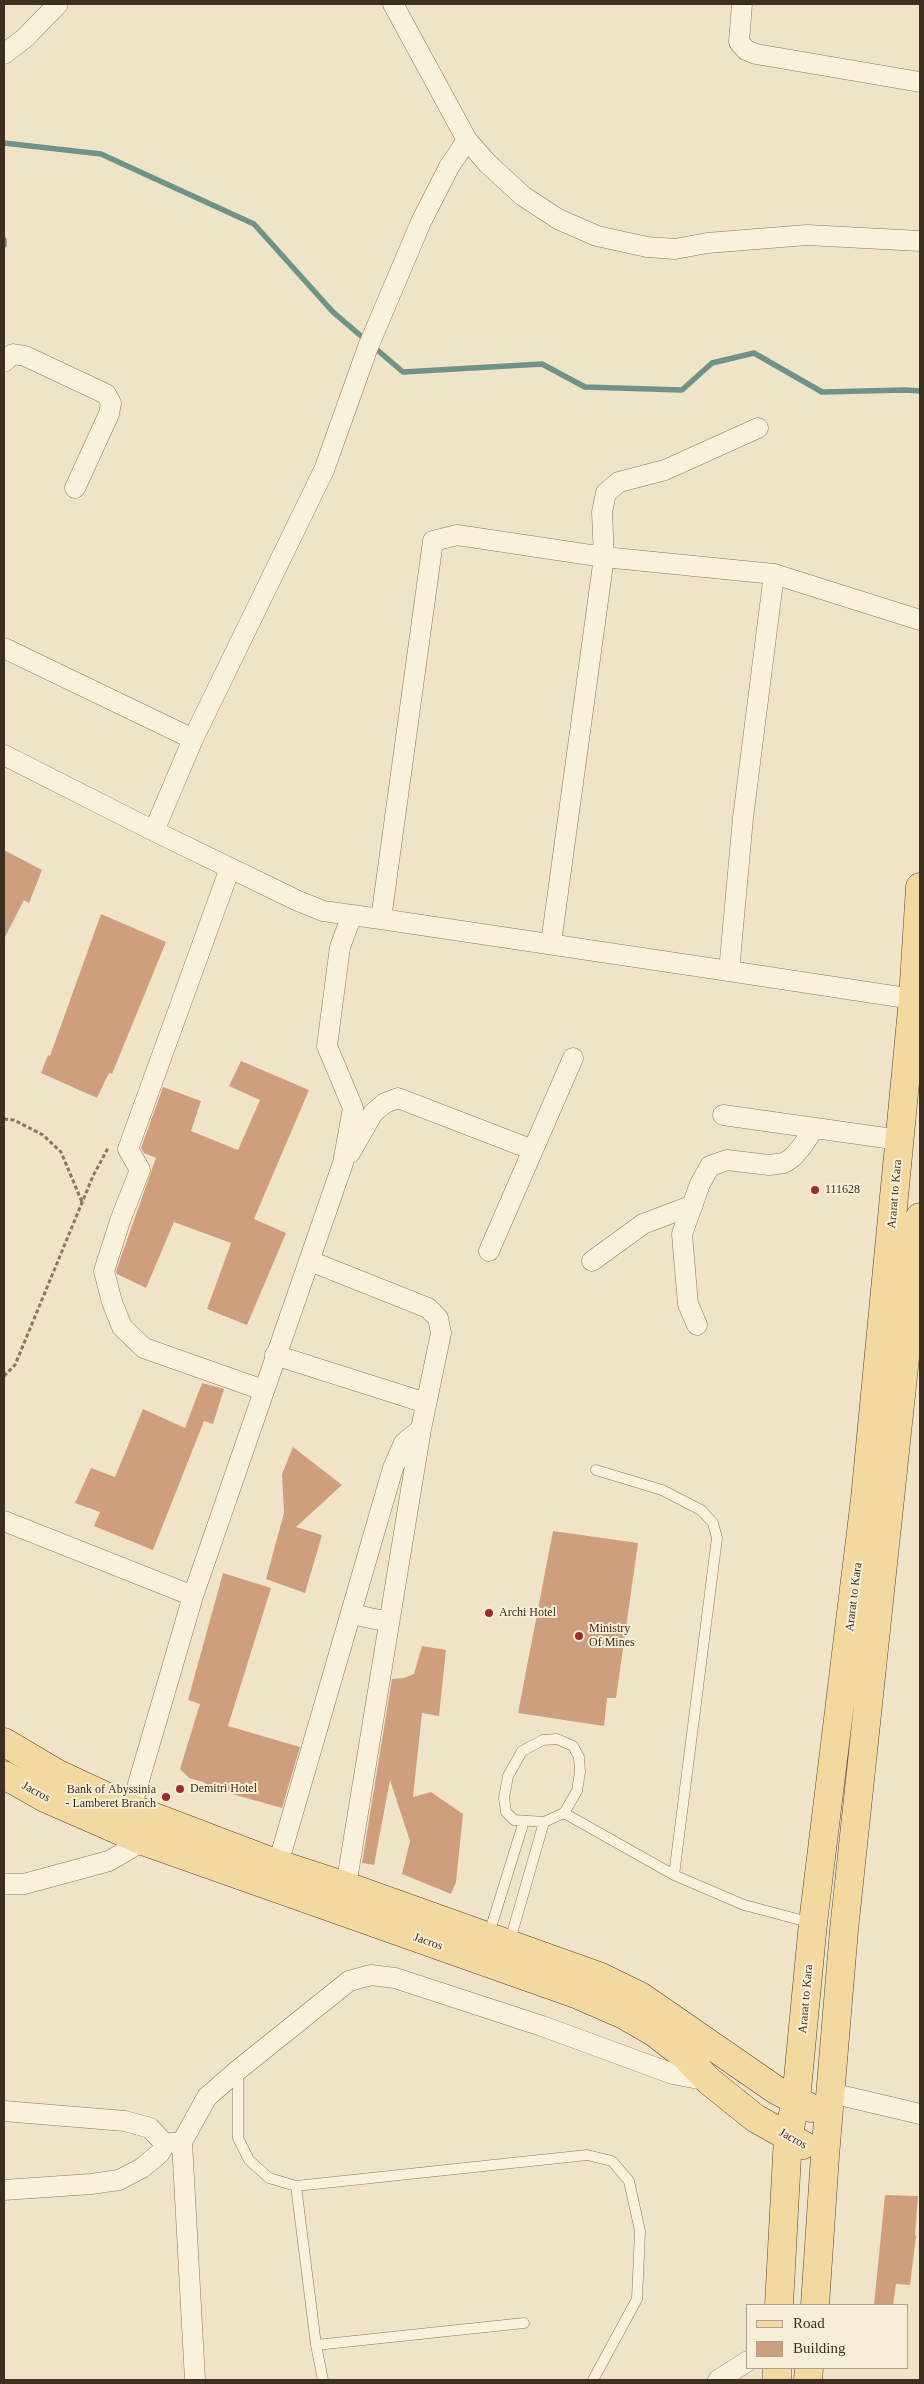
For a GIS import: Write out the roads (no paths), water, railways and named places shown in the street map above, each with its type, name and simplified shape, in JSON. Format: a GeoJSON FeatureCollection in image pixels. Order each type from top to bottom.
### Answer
{"type":"FeatureCollection","features":[{"type":"Feature","properties":{"kind":"main road","name":"Ararat to Kara"},"geometry":{"type":"LineString","coordinates":[[779,2304],[788,2137],[796,2100],[812,1923],[866,1499],[913,998],[920,887]]}},
{"type":"Feature","properties":{"kind":"main road","name":"Ararat to Kara"},"geometry":{"type":"LineString","coordinates":[[815,2304],[825,2156],[858,1788],[920,1222]]}},
{"type":"Feature","properties":{"kind":"main road","name":"Jacros"},"geometry":{"type":"LineString","coordinates":[[4,1742],[58,1774],[131,1808],[278,1864],[346,1886],[601,1977],[640,1996],[776,2090],[796,2100],[830,2105]]}},
{"type":"Feature","properties":{"kind":"main road"},"geometry":{"type":"LineString","coordinates":[[46,1799],[58,1774]]}},
{"type":"Feature","properties":{"kind":"main road","name":"Jacros"},"geometry":{"type":"LineString","coordinates":[[4,1775],[46,1799],[143,1841],[576,1994],[624,2015],[655,2033],[686,2057],[709,2081],[755,2118],[825,2156]]}},
{"type":"Feature","properties":{"kind":"street"},"geometry":{"type":"LineString","coordinates":[[4,54],[24,38],[58,4]]}},
{"type":"Feature","properties":{"kind":"street"},"geometry":{"type":"LineString","coordinates":[[393,4],[467,140],[488,164],[523,196],[558,218],[597,236],[647,247],[675,249],[707,243],[807,235],[920,241]]}},
{"type":"Feature","properties":{"kind":"street"},"geometry":{"type":"LineString","coordinates":[[742,4],[738,42],[746,50],[920,82]]}},
{"type":"Feature","properties":{"kind":"street"},"geometry":{"type":"LineString","coordinates":[[154,831],[193,739],[324,470],[368,347],[422,222],[449,168],[467,140]]}},
{"type":"Feature","properties":{"kind":"street"},"geometry":{"type":"LineString","coordinates":[[4,362],[13,354],[25,356],[106,394],[111,403],[109,414],[75,488]]}},
{"type":"Feature","properties":{"kind":"street"},"geometry":{"type":"LineString","coordinates":[[551,943],[604,557],[602,512],[606,493],[619,482],[665,470],[758,428]]}},
{"type":"Feature","properties":{"kind":"street"},"geometry":{"type":"LineString","coordinates":[[381,919],[433,541],[457,535],[604,557],[774,574],[920,620]]}},
{"type":"Feature","properties":{"kind":"street"},"geometry":{"type":"LineString","coordinates":[[729,971],[743,818],[774,574]]}},
{"type":"Feature","properties":{"kind":"street"},"geometry":{"type":"LineString","coordinates":[[4,648],[193,739]]}},
{"type":"Feature","properties":{"kind":"street"},"geometry":{"type":"LineString","coordinates":[[4,755],[154,831],[323,911],[551,943],[913,998]]}},
{"type":"Feature","properties":{"kind":"street"},"geometry":{"type":"LineString","coordinates":[[230,868],[128,1149],[140,1170],[121,1218],[104,1271],[112,1302],[122,1326],[144,1348],[263,1390]]}},
{"type":"Feature","properties":{"kind":"street"},"geometry":{"type":"LineString","coordinates":[[131,1808],[193,1596],[343,1163],[353,1108],[327,1046],[340,946],[352,916]]}},
{"type":"Feature","properties":{"kind":"street"},"geometry":{"type":"LineString","coordinates":[[489,1251],[573,1058]]}},
{"type":"Feature","properties":{"kind":"street"},"geometry":{"type":"LineString","coordinates":[[343,1163],[373,1113],[385,1103],[398,1098],[533,1150]]}},
{"type":"Feature","properties":{"kind":"street"},"geometry":{"type":"LineString","coordinates":[[722,1115],[900,1140]]}},
{"type":"Feature","properties":{"kind":"street"},"geometry":{"type":"LineString","coordinates":[[697,1325],[688,1304],[682,1234],[692,1205],[710,1166],[727,1160],[769,1165],[784,1162],[793,1158],[814,1128]]}},
{"type":"Feature","properties":{"kind":"street"},"geometry":{"type":"LineString","coordinates":[[592,1261],[643,1224],[692,1205]]}},
{"type":"Feature","properties":{"kind":"street"},"geometry":{"type":"LineString","coordinates":[[892,1221],[920,1222]]}},
{"type":"Feature","properties":{"kind":"street"},"geometry":{"type":"LineString","coordinates":[[310,1261],[428,1308],[438,1318],[441,1333],[421,1429],[346,1886]]}},
{"type":"Feature","properties":{"kind":"street"},"geometry":{"type":"LineString","coordinates":[[275,1355],[426,1403]]}},
{"type":"Feature","properties":{"kind":"street"},"geometry":{"type":"LineString","coordinates":[[278,1864],[393,1468],[404,1443],[421,1429]]}},
{"type":"Feature","properties":{"kind":"street"},"geometry":{"type":"LineString","coordinates":[[4,1521],[193,1596]]}},
{"type":"Feature","properties":{"kind":"street"},"geometry":{"type":"LineString","coordinates":[[351,1614],[389,1622]]}},
{"type":"Feature","properties":{"kind":"street"},"geometry":{"type":"LineString","coordinates":[[4,1884],[24,1884],[108,1861],[143,1841]]}},
{"type":"Feature","properties":{"kind":"street"},"geometry":{"type":"LineString","coordinates":[[4,2190],[91,2184],[119,2180],[142,2168],[174,2143],[207,2097],[238,2070],[341,1987],[349,1982],[371,1975],[395,1978],[532,2023],[673,2074],[709,2081]]}},
{"type":"Feature","properties":{"kind":"street"},"geometry":{"type":"LineString","coordinates":[[830,2105],[920,2114]]}},
{"type":"Feature","properties":{"kind":"street"},"geometry":{"type":"LineString","coordinates":[[4,2111],[125,2120],[150,2128],[174,2143]]}},
{"type":"Feature","properties":{"kind":"street"},"geometry":{"type":"LineString","coordinates":[[174,2143],[195,2380]]}},
{"type":"Feature","properties":{"kind":"street"},"geometry":{"type":"LineString","coordinates":[[718,2380],[746,2362]]}},
{"type":"Feature","properties":{"kind":"lane"},"geometry":{"type":"LineString","coordinates":[[596,1470],[662,1490],[701,1510],[713,1523],[718,1538],[674,1875]]}},
{"type":"Feature","properties":{"kind":"lane"},"geometry":{"type":"LineString","coordinates":[[557,1738],[573,1746],[579,1757],[580,1772],[577,1792],[564,1813],[544,1822],[514,1820],[506,1812],[504,1798],[508,1776],[522,1751],[543,1740],[557,1738]]}},
{"type":"Feature","properties":{"kind":"lane"},"geometry":{"type":"LineString","coordinates":[[564,1813],[674,1875],[744,1905],[812,1923]]}},
{"type":"Feature","properties":{"kind":"lane"},"geometry":{"type":"LineString","coordinates":[[498,1941],[524,1820]]}},
{"type":"Feature","properties":{"kind":"lane"},"geometry":{"type":"LineString","coordinates":[[498,1941],[544,1822]]}},
{"type":"Feature","properties":{"kind":"lane"},"geometry":{"type":"LineString","coordinates":[[238,2070],[238,2138],[249,2160],[269,2178],[296,2186],[587,2155],[612,2161],[629,2182],[640,2231],[637,2299],[593,2380]]}},
{"type":"Feature","properties":{"kind":"lane"},"geometry":{"type":"LineString","coordinates":[[296,2186],[316,2345],[323,2380]]}},
{"type":"Feature","properties":{"kind":"lane"},"geometry":{"type":"LineString","coordinates":[[316,2345],[524,2323]]}},
{"type":"Feature","properties":{"kind":"waterway"},"geometry":{"type":"LineString","coordinates":[[4,143],[101,154],[254,224],[333,312],[403,372],[542,364],[585,387],[682,390],[712,363],[754,353],[822,392],[920,391]]}},
{"type":"Feature","properties":{"kind":"waterway"},"geometry":{"type":"LineString","coordinates":[[4,240],[4,245]]}},
{"type":"Feature","properties":{"kind":"place","name":"111628"},"geometry":{"type":"Point","coordinates":[815,1190]}},
{"type":"Feature","properties":{"kind":"place","name":"Archi Hotel"},"geometry":{"type":"Point","coordinates":[489,1613]}},
{"type":"Feature","properties":{"kind":"place","name":"Ministry Of Mines"},"geometry":{"type":"Point","coordinates":[579,1636]}},
{"type":"Feature","properties":{"kind":"place","name":"Demitri Hotel"},"geometry":{"type":"Point","coordinates":[180,1789]}},
{"type":"Feature","properties":{"kind":"place","name":"Bank of Abyssinia - Lamberet Branch"},"geometry":{"type":"Point","coordinates":[166,1797]}}]}
